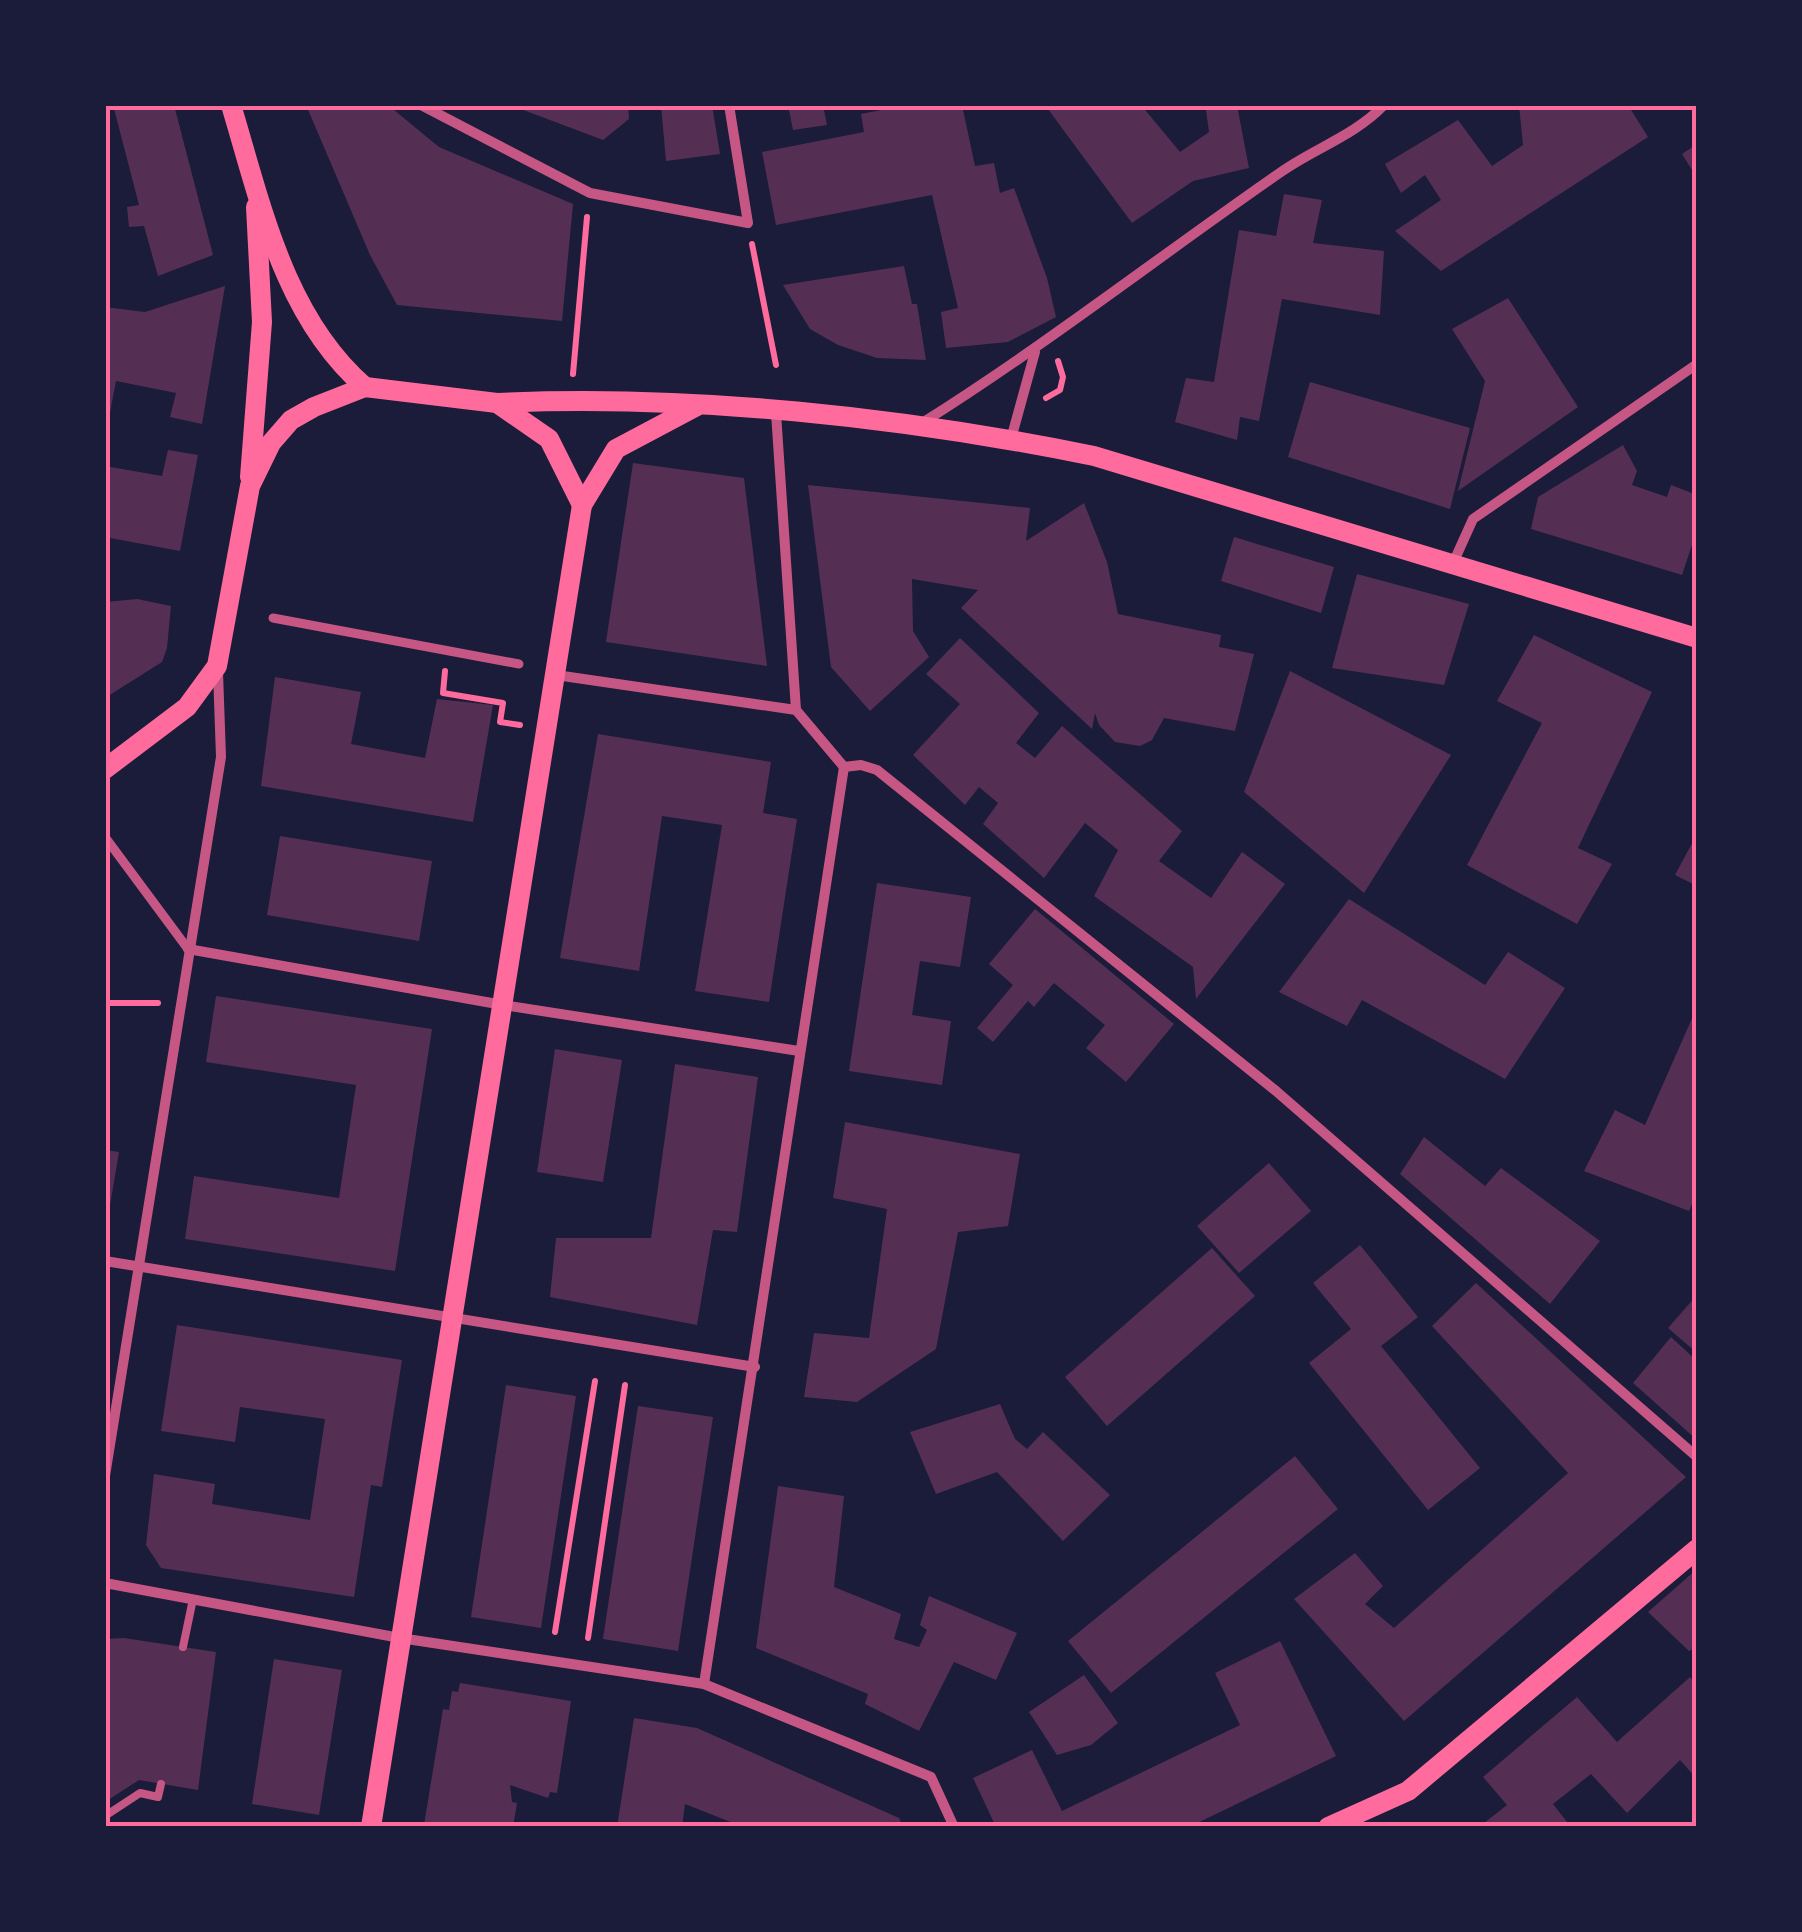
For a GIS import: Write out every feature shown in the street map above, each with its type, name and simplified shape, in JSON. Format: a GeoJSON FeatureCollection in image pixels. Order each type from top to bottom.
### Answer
{"type":"FeatureCollection","features":[{"type":"Feature","properties":{"kind":"main road"},"geometry":{"type":"LineString","coordinates":[[231,105],[302,313],[338,364],[365,387]]}},
{"type":"Feature","properties":{"kind":"main road"},"geometry":{"type":"LineString","coordinates":[[105,769],[187,706],[218,666],[250,486],[262,322],[254,180]]}},
{"type":"Feature","properties":{"kind":"main road"},"geometry":{"type":"LineString","coordinates":[[250,486],[271,443],[291,420],[365,387],[497,403],[571,400],[697,406],[917,426],[1094,456],[1454,561],[1697,638]]}},
{"type":"Feature","properties":{"kind":"main road"},"geometry":{"type":"LineString","coordinates":[[497,403],[549,439],[582,505]]}},
{"type":"Feature","properties":{"kind":"main road"},"geometry":{"type":"LineString","coordinates":[[372,1827],[582,505],[616,449],[697,406]]}},
{"type":"Feature","properties":{"kind":"main road"},"geometry":{"type":"LineString","coordinates":[[1328,1827],[1408,1791],[1697,1548]]}},
{"type":"Feature","properties":{"kind":"street"},"geometry":{"type":"LineString","coordinates":[[422,105],[590,193],[748,223],[729,105]]}},
{"type":"Feature","properties":{"kind":"street"},"geometry":{"type":"LineString","coordinates":[[917,426],[1035,352],[1285,169],[1352,132],[1384,105]]}},
{"type":"Feature","properties":{"kind":"street"},"geometry":{"type":"LineString","coordinates":[[1010,439],[1035,352]]}},
{"type":"Feature","properties":{"kind":"street"},"geometry":{"type":"LineString","coordinates":[[1454,561],[1473,519],[1697,364]]}},
{"type":"Feature","properties":{"kind":"street"},"geometry":{"type":"LineString","coordinates":[[704,1684],[844,766],[796,710],[776,413]]}},
{"type":"Feature","properties":{"kind":"street"},"geometry":{"type":"LineString","coordinates":[[273,618],[520,664]]}},
{"type":"Feature","properties":{"kind":"street"},"geometry":{"type":"LineString","coordinates":[[105,1476],[220,757],[218,666]]}},
{"type":"Feature","properties":{"kind":"street"},"geometry":{"type":"LineString","coordinates":[[556,674],[796,710]]}},
{"type":"Feature","properties":{"kind":"street"},"geometry":{"type":"LineString","coordinates":[[844,766],[861,764],[877,770],[1276,1091],[1697,1457]]}},
{"type":"Feature","properties":{"kind":"street"},"geometry":{"type":"LineString","coordinates":[[105,837],[188,949],[503,1006],[799,1051]]}},
{"type":"Feature","properties":{"kind":"street"},"geometry":{"type":"LineString","coordinates":[[105,1261],[755,1367]]}},
{"type":"Feature","properties":{"kind":"street"},"geometry":{"type":"LineString","coordinates":[[105,1583],[400,1638],[704,1684],[930,1777],[954,1827]]}},
{"type":"Feature","properties":{"kind":"lane"},"geometry":{"type":"LineString","coordinates":[[183,1647],[193,1600]]}},
{"type":"Feature","properties":{"kind":"lane"},"geometry":{"type":"LineString","coordinates":[[105,1816],[140,1793],[158,1797],[161,1784]]}},
{"type":"Feature","properties":{"kind":"path"},"geometry":{"type":"LineString","coordinates":[[571,400],[590,193]]}},
{"type":"Feature","properties":{"kind":"path"},"geometry":{"type":"LineString","coordinates":[[748,223],[776,364]]}},
{"type":"Feature","properties":{"kind":"path"},"geometry":{"type":"LineString","coordinates":[[448,650],[443,694],[503,703],[500,722],[520,725]]}},
{"type":"Feature","properties":{"kind":"path"},"geometry":{"type":"LineString","coordinates":[[105,1002],[179,1004]]}},
{"type":"Feature","properties":{"kind":"path"},"geometry":{"type":"LineString","coordinates":[[555,1632],[595,1380]]}},
{"type":"Feature","properties":{"kind":"path"},"geometry":{"type":"LineString","coordinates":[[588,1638],[626,1385]]}},
{"type":"Feature","properties":{"kind":"building"},"geometry":{"type":"Polygon","coordinates":[[[113,105],[174,105],[213,255],[158,276],[144,226],[129,227],[127,207],[139,205],[113,105]]]}},
{"type":"Feature","properties":{"kind":"building"},"geometry":{"type":"Polygon","coordinates":[[[306,105],[388,105],[439,147],[573,204],[562,321],[397,305],[370,255],[306,105]]]}},
{"type":"Feature","properties":{"kind":"building"},"geometry":{"type":"Polygon","coordinates":[[[510,105],[628,105],[629,119],[603,140],[510,105]]]}},
{"type":"Feature","properties":{"kind":"building"},"geometry":{"type":"Polygon","coordinates":[[[661,105],[712,105],[720,154],[666,161],[661,105]]]}},
{"type":"Feature","properties":{"kind":"building"},"geometry":{"type":"Polygon","coordinates":[[[788,105],[823,105],[827,125],[793,130],[788,105]]]}},
{"type":"Feature","properties":{"kind":"building"},"geometry":{"type":"Polygon","coordinates":[[[906,105],[962,105],[975,166],[994,163],[1000,193],[1014,188],[1047,278],[1056,317],[1008,342],[946,348],[941,312],[958,308],[932,195],[776,225],[762,152],[864,132],[861,114],[906,105]]]}},
{"type":"Feature","properties":{"kind":"building"},"geometry":{"type":"Polygon","coordinates":[[[1045,105],[1141,105],[1180,152],[1209,132],[1206,110],[1237,105],[1249,168],[1193,181],[1132,223],[1045,105]]]}},
{"type":"Feature","properties":{"kind":"building"},"geometry":{"type":"Polygon","coordinates":[[[1519,105],[1628,105],[1648,137],[1441,271],[1395,231],[1441,200],[1425,175],[1401,193],[1385,164],[1458,120],[1492,166],[1523,145],[1519,105]]]}},
{"type":"Feature","properties":{"kind":"building"},"geometry":{"type":"Polygon","coordinates":[[[1697,144],[1697,178],[1682,154],[1697,144]]]}},
{"type":"Feature","properties":{"kind":"building"},"geometry":{"type":"Polygon","coordinates":[[[1284,194],[1322,200],[1313,243],[1384,251],[1380,315],[1282,299],[1259,421],[1240,417],[1237,440],[1175,422],[1186,378],[1214,382],[1239,230],[1276,236],[1284,194]]]}},
{"type":"Feature","properties":{"kind":"building"},"geometry":{"type":"Polygon","coordinates":[[[904,266],[912,304],[917,304],[926,360],[877,358],[838,345],[810,329],[783,285],[904,266]]]}},
{"type":"Feature","properties":{"kind":"building"},"geometry":{"type":"Polygon","coordinates":[[[225,286],[202,424],[170,417],[176,393],[116,381],[105,439],[105,307],[145,312],[225,286]]]}},
{"type":"Feature","properties":{"kind":"building"},"geometry":{"type":"Polygon","coordinates":[[[1508,298],[1578,407],[1458,491],[1485,381],[1452,329],[1508,298]]]}},
{"type":"Feature","properties":{"kind":"building"},"geometry":{"type":"Polygon","coordinates":[[[1310,382],[1470,428],[1450,509],[1288,457],[1310,382]]]}},
{"type":"Feature","properties":{"kind":"building"},"geometry":{"type":"Polygon","coordinates":[[[1623,445],[1637,471],[1632,485],[1667,497],[1671,485],[1697,495],[1697,530],[1682,575],[1531,529],[1538,497],[1623,445]]]}},
{"type":"Feature","properties":{"kind":"building"},"geometry":{"type":"Polygon","coordinates":[[[168,450],[198,455],[180,551],[105,537],[105,466],[162,476],[168,450]]]}},
{"type":"Feature","properties":{"kind":"building"},"geometry":{"type":"Polygon","coordinates":[[[633,463],[744,478],[767,666],[606,642],[633,463]]]}},
{"type":"Feature","properties":{"kind":"building"},"geometry":{"type":"Polygon","coordinates":[[[808,485],[1030,508],[1026,541],[1084,503],[1107,562],[1118,614],[1221,635],[1219,647],[1254,654],[1235,731],[1164,718],[1152,740],[1140,746],[1115,742],[1099,725],[1095,713],[1092,729],[961,608],[978,590],[912,579],[913,631],[929,657],[870,711],[831,667],[808,485]]]}},
{"type":"Feature","properties":{"kind":"building"},"geometry":{"type":"Polygon","coordinates":[[[1234,537],[1334,567],[1321,613],[1221,581],[1234,537]]]}},
{"type":"Feature","properties":{"kind":"building"},"geometry":{"type":"Polygon","coordinates":[[[1357,574],[1469,604],[1444,685],[1332,668],[1357,574]]]}},
{"type":"Feature","properties":{"kind":"building"},"geometry":{"type":"Polygon","coordinates":[[[137,599],[171,606],[167,648],[162,662],[105,698],[109,626],[105,602],[137,599]]]}},
{"type":"Feature","properties":{"kind":"building"},"geometry":{"type":"Polygon","coordinates":[[[1534,635],[1652,692],[1578,848],[1612,864],[1577,924],[1467,865],[1542,723],[1497,701],[1534,635]]]}},
{"type":"Feature","properties":{"kind":"building"},"geometry":{"type":"Polygon","coordinates":[[[960,638],[1039,713],[1016,743],[1035,758],[1062,726],[1182,831],[1159,861],[1211,898],[1242,852],[1285,884],[1196,999],[1193,967],[1094,896],[1118,850],[1085,823],[1044,878],[983,824],[998,803],[979,787],[965,805],[913,755],[960,704],[926,674],[960,638]]]}},
{"type":"Feature","properties":{"kind":"building"},"geometry":{"type":"Polygon","coordinates":[[[1290,671],[1451,755],[1364,893],[1244,792],[1290,671]]]}},
{"type":"Feature","properties":{"kind":"building"},"geometry":{"type":"Polygon","coordinates":[[[275,677],[361,692],[351,744],[425,758],[437,699],[493,705],[473,822],[261,786],[275,677]]]}},
{"type":"Feature","properties":{"kind":"building"},"geometry":{"type":"Polygon","coordinates":[[[598,734],[771,762],[763,813],[797,819],[769,1002],[695,991],[722,825],[662,816],[639,971],[560,958],[598,734]]]}},
{"type":"Feature","properties":{"kind":"building"},"geometry":{"type":"Polygon","coordinates":[[[1697,834],[1697,886],[1675,875],[1697,834]]]}},
{"type":"Feature","properties":{"kind":"building"},"geometry":{"type":"Polygon","coordinates":[[[280,836],[432,861],[419,941],[267,915],[280,836]]]}},
{"type":"Feature","properties":{"kind":"building"},"geometry":{"type":"Polygon","coordinates":[[[877,883],[971,897],[960,967],[920,961],[912,1015],[951,1021],[942,1085],[849,1071],[877,883]]]}},
{"type":"Feature","properties":{"kind":"building"},"geometry":{"type":"Polygon","coordinates":[[[1349,899],[1485,985],[1508,952],[1565,988],[1505,1079],[1362,1000],[1347,1026],[1279,992],[1349,899]]]}},
{"type":"Feature","properties":{"kind":"building"},"geometry":{"type":"Polygon","coordinates":[[[1035,909],[1174,1024],[1126,1082],[1086,1048],[1105,1025],[1054,983],[1034,1007],[1028,1001],[993,1042],[977,1028],[1013,985],[989,964],[1035,909]]]}},
{"type":"Feature","properties":{"kind":"building"},"geometry":{"type":"Polygon","coordinates":[[[216,996],[432,1029],[395,1271],[185,1239],[194,1176],[339,1198],[356,1085],[206,1062],[216,996]]]}},
{"type":"Feature","properties":{"kind":"building"},"geometry":{"type":"Polygon","coordinates":[[[1697,1007],[1697,1194],[1689,1211],[1584,1171],[1615,1110],[1645,1125],[1697,1007]]]}},
{"type":"Feature","properties":{"kind":"building"},"geometry":{"type":"Polygon","coordinates":[[[555,1049],[622,1060],[603,1182],[537,1172],[555,1049]]]}},
{"type":"Feature","properties":{"kind":"building"},"geometry":{"type":"Polygon","coordinates":[[[675,1064],[758,1077],[737,1232],[713,1230],[697,1325],[550,1297],[556,1238],[651,1238],[675,1064]]]}},
{"type":"Feature","properties":{"kind":"building"},"geometry":{"type":"Polygon","coordinates":[[[845,1122],[1020,1154],[1008,1226],[958,1232],[936,1349],[857,1402],[804,1397],[814,1333],[869,1338],[887,1209],[833,1198],[845,1122]]]}},
{"type":"Feature","properties":{"kind":"building"},"geometry":{"type":"Polygon","coordinates":[[[1424,1137],[1485,1186],[1501,1168],[1600,1241],[1550,1304],[1400,1174],[1424,1137]]]}},
{"type":"Feature","properties":{"kind":"building"},"geometry":{"type":"Polygon","coordinates":[[[105,1150],[119,1152],[107,1223],[105,1223],[105,1150]]]}},
{"type":"Feature","properties":{"kind":"building"},"geometry":{"type":"Polygon","coordinates":[[[1269,1163],[1311,1211],[1239,1273],[1197,1226],[1269,1163]]]}},
{"type":"Feature","properties":{"kind":"building"},"geometry":{"type":"Polygon","coordinates":[[[1360,1245],[1418,1317],[1381,1346],[1480,1468],[1428,1510],[1309,1363],[1351,1329],[1313,1283],[1360,1245]]]}},
{"type":"Feature","properties":{"kind":"building"},"geometry":{"type":"Polygon","coordinates":[[[1212,1248],[1255,1296],[1107,1426],[1065,1377],[1212,1248]]]}},
{"type":"Feature","properties":{"kind":"building"},"geometry":{"type":"Polygon","coordinates":[[[1476,1283],[1686,1477],[1404,1721],[1294,1599],[1355,1553],[1383,1586],[1365,1604],[1394,1628],[1568,1473],[1432,1326],[1476,1283]]]}},
{"type":"Feature","properties":{"kind":"building"},"geometry":{"type":"Polygon","coordinates":[[[1697,1295],[1697,1353],[1668,1328],[1697,1295]]]}},
{"type":"Feature","properties":{"kind":"building"},"geometry":{"type":"Polygon","coordinates":[[[177,1325],[402,1360],[382,1487],[371,1485],[354,1597],[161,1568],[146,1545],[154,1474],[215,1484],[212,1504],[310,1520],[325,1419],[240,1407],[235,1442],[161,1431],[177,1325]]]}},
{"type":"Feature","properties":{"kind":"building"},"geometry":{"type":"Polygon","coordinates":[[[1671,1337],[1697,1361],[1697,1440],[1633,1383],[1671,1337]]]}},
{"type":"Feature","properties":{"kind":"building"},"geometry":{"type":"Polygon","coordinates":[[[506,1385],[576,1396],[541,1628],[471,1617],[506,1385]]]}},
{"type":"Feature","properties":{"kind":"building"},"geometry":{"type":"Polygon","coordinates":[[[1000,1404],[1015,1439],[1027,1449],[1043,1432],[1110,1495],[1063,1541],[997,1472],[936,1494],[910,1432],[1000,1404]]]}},
{"type":"Feature","properties":{"kind":"building"},"geometry":{"type":"Polygon","coordinates":[[[638,1406],[713,1417],[678,1651],[603,1639],[638,1406]]]}},
{"type":"Feature","properties":{"kind":"building"},"geometry":{"type":"Polygon","coordinates":[[[1295,1456],[1338,1509],[1111,1693],[1068,1641],[1295,1456]]]}},
{"type":"Feature","properties":{"kind":"building"},"geometry":{"type":"Polygon","coordinates":[[[778,1486],[844,1496],[834,1587],[901,1614],[894,1639],[919,1647],[927,1630],[920,1625],[929,1596],[1017,1633],[996,1680],[954,1662],[919,1731],[865,1704],[868,1694],[756,1648],[778,1486]]]}},
{"type":"Feature","properties":{"kind":"building"},"geometry":{"type":"Polygon","coordinates":[[[1697,1569],[1697,1647],[1689,1651],[1648,1612],[1697,1569]]]}},
{"type":"Feature","properties":{"kind":"building"},"geometry":{"type":"Polygon","coordinates":[[[124,1638],[216,1652],[198,1790],[139,1780],[105,1802],[105,1639],[124,1638]]]}},
{"type":"Feature","properties":{"kind":"building"},"geometry":{"type":"Polygon","coordinates":[[[1280,1641],[1336,1756],[1189,1827],[996,1827],[973,1778],[1032,1750],[1062,1811],[1240,1725],[1215,1673],[1280,1641]]]}},
{"type":"Feature","properties":{"kind":"building"},"geometry":{"type":"Polygon","coordinates":[[[274,1659],[342,1670],[319,1815],[252,1804],[274,1659]]]}},
{"type":"Feature","properties":{"kind":"building"},"geometry":{"type":"Polygon","coordinates":[[[1084,1675],[1118,1723],[1091,1745],[1057,1755],[1029,1712],[1084,1675]]]}},
{"type":"Feature","properties":{"kind":"building"},"geometry":{"type":"Polygon","coordinates":[[[1690,1677],[1697,1685],[1697,1779],[1680,1760],[1627,1813],[1591,1774],[1553,1804],[1571,1827],[1479,1827],[1507,1805],[1483,1777],[1577,1697],[1617,1742],[1690,1677]]]}},
{"type":"Feature","properties":{"kind":"building"},"geometry":{"type":"Polygon","coordinates":[[[460,1683],[571,1701],[557,1793],[550,1792],[548,1798],[510,1785],[512,1802],[517,1803],[513,1827],[424,1825],[443,1709],[449,1710],[452,1691],[458,1692],[460,1683]]]}},
{"type":"Feature","properties":{"kind":"building"},"geometry":{"type":"Polygon","coordinates":[[[634,1718],[697,1728],[899,1818],[903,1827],[743,1827],[685,1804],[682,1827],[617,1827],[634,1718]]]}}]}
